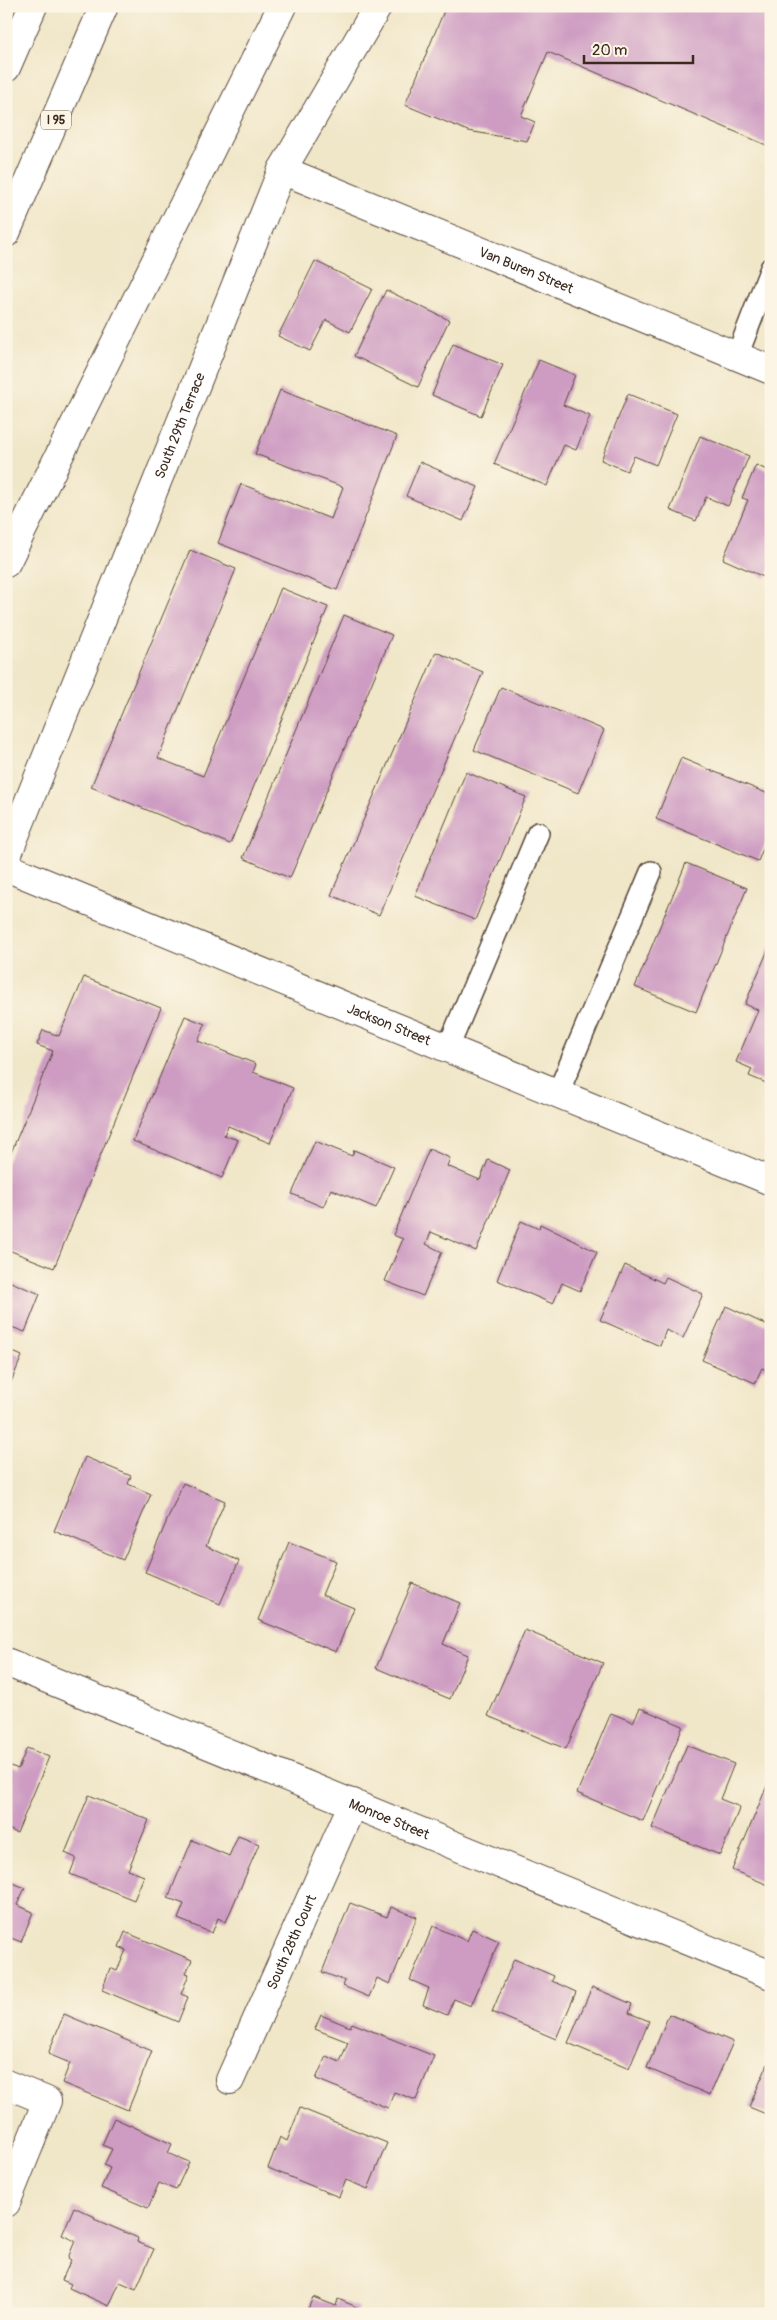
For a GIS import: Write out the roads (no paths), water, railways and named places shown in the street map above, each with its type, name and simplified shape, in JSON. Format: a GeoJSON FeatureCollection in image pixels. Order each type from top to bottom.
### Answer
{"type":"FeatureCollection","features":[{"type":"Feature","properties":{"kind":"main road"},"geometry":{"type":"LineString","coordinates":[[6,68],[34,6]]}},
{"type":"Feature","properties":{"kind":"main road","name":"I 95"},"geometry":{"type":"LineString","coordinates":[[6,233],[104,6]]}},
{"type":"Feature","properties":{"kind":"main road"},"geometry":{"type":"LineString","coordinates":[[6,563],[282,6]]}},
{"type":"Feature","properties":{"kind":"main road","name":"South 29th Terrace"},"geometry":{"type":"LineString","coordinates":[[6,858],[282,170],[378,6]]}},
{"type":"Feature","properties":{"kind":"main road","name":"Van Buren Street"},"geometry":{"type":"LineString","coordinates":[[282,170],[771,370]]}},
{"type":"Feature","properties":{"kind":"main road","name":"Jackson Street"},"geometry":{"type":"LineString","coordinates":[[6,867],[771,1181]]}},
{"type":"Feature","properties":{"kind":"main road","name":"Monroe Street"},"geometry":{"type":"LineString","coordinates":[[6,1662],[771,1975]]}},
{"type":"Feature","properties":{"kind":"main road","name":"South 28th Court"},"geometry":{"type":"LineString","coordinates":[[230,2080],[353,1803]]}},
{"type":"Feature","properties":{"kind":"main road"},"geometry":{"type":"LineString","coordinates":[[6,2084],[47,2100],[6,2203]]}},
{"type":"Feature","properties":{"kind":"lane"},"geometry":{"type":"LineString","coordinates":[[737,356],[771,268]]}},
{"type":"Feature","properties":{"kind":"lane"},"geometry":{"type":"LineString","coordinates":[[448,1048],[538,833]]}},
{"type":"Feature","properties":{"kind":"lane"},"geometry":{"type":"LineString","coordinates":[[558,1093],[651,872]]}}]}
